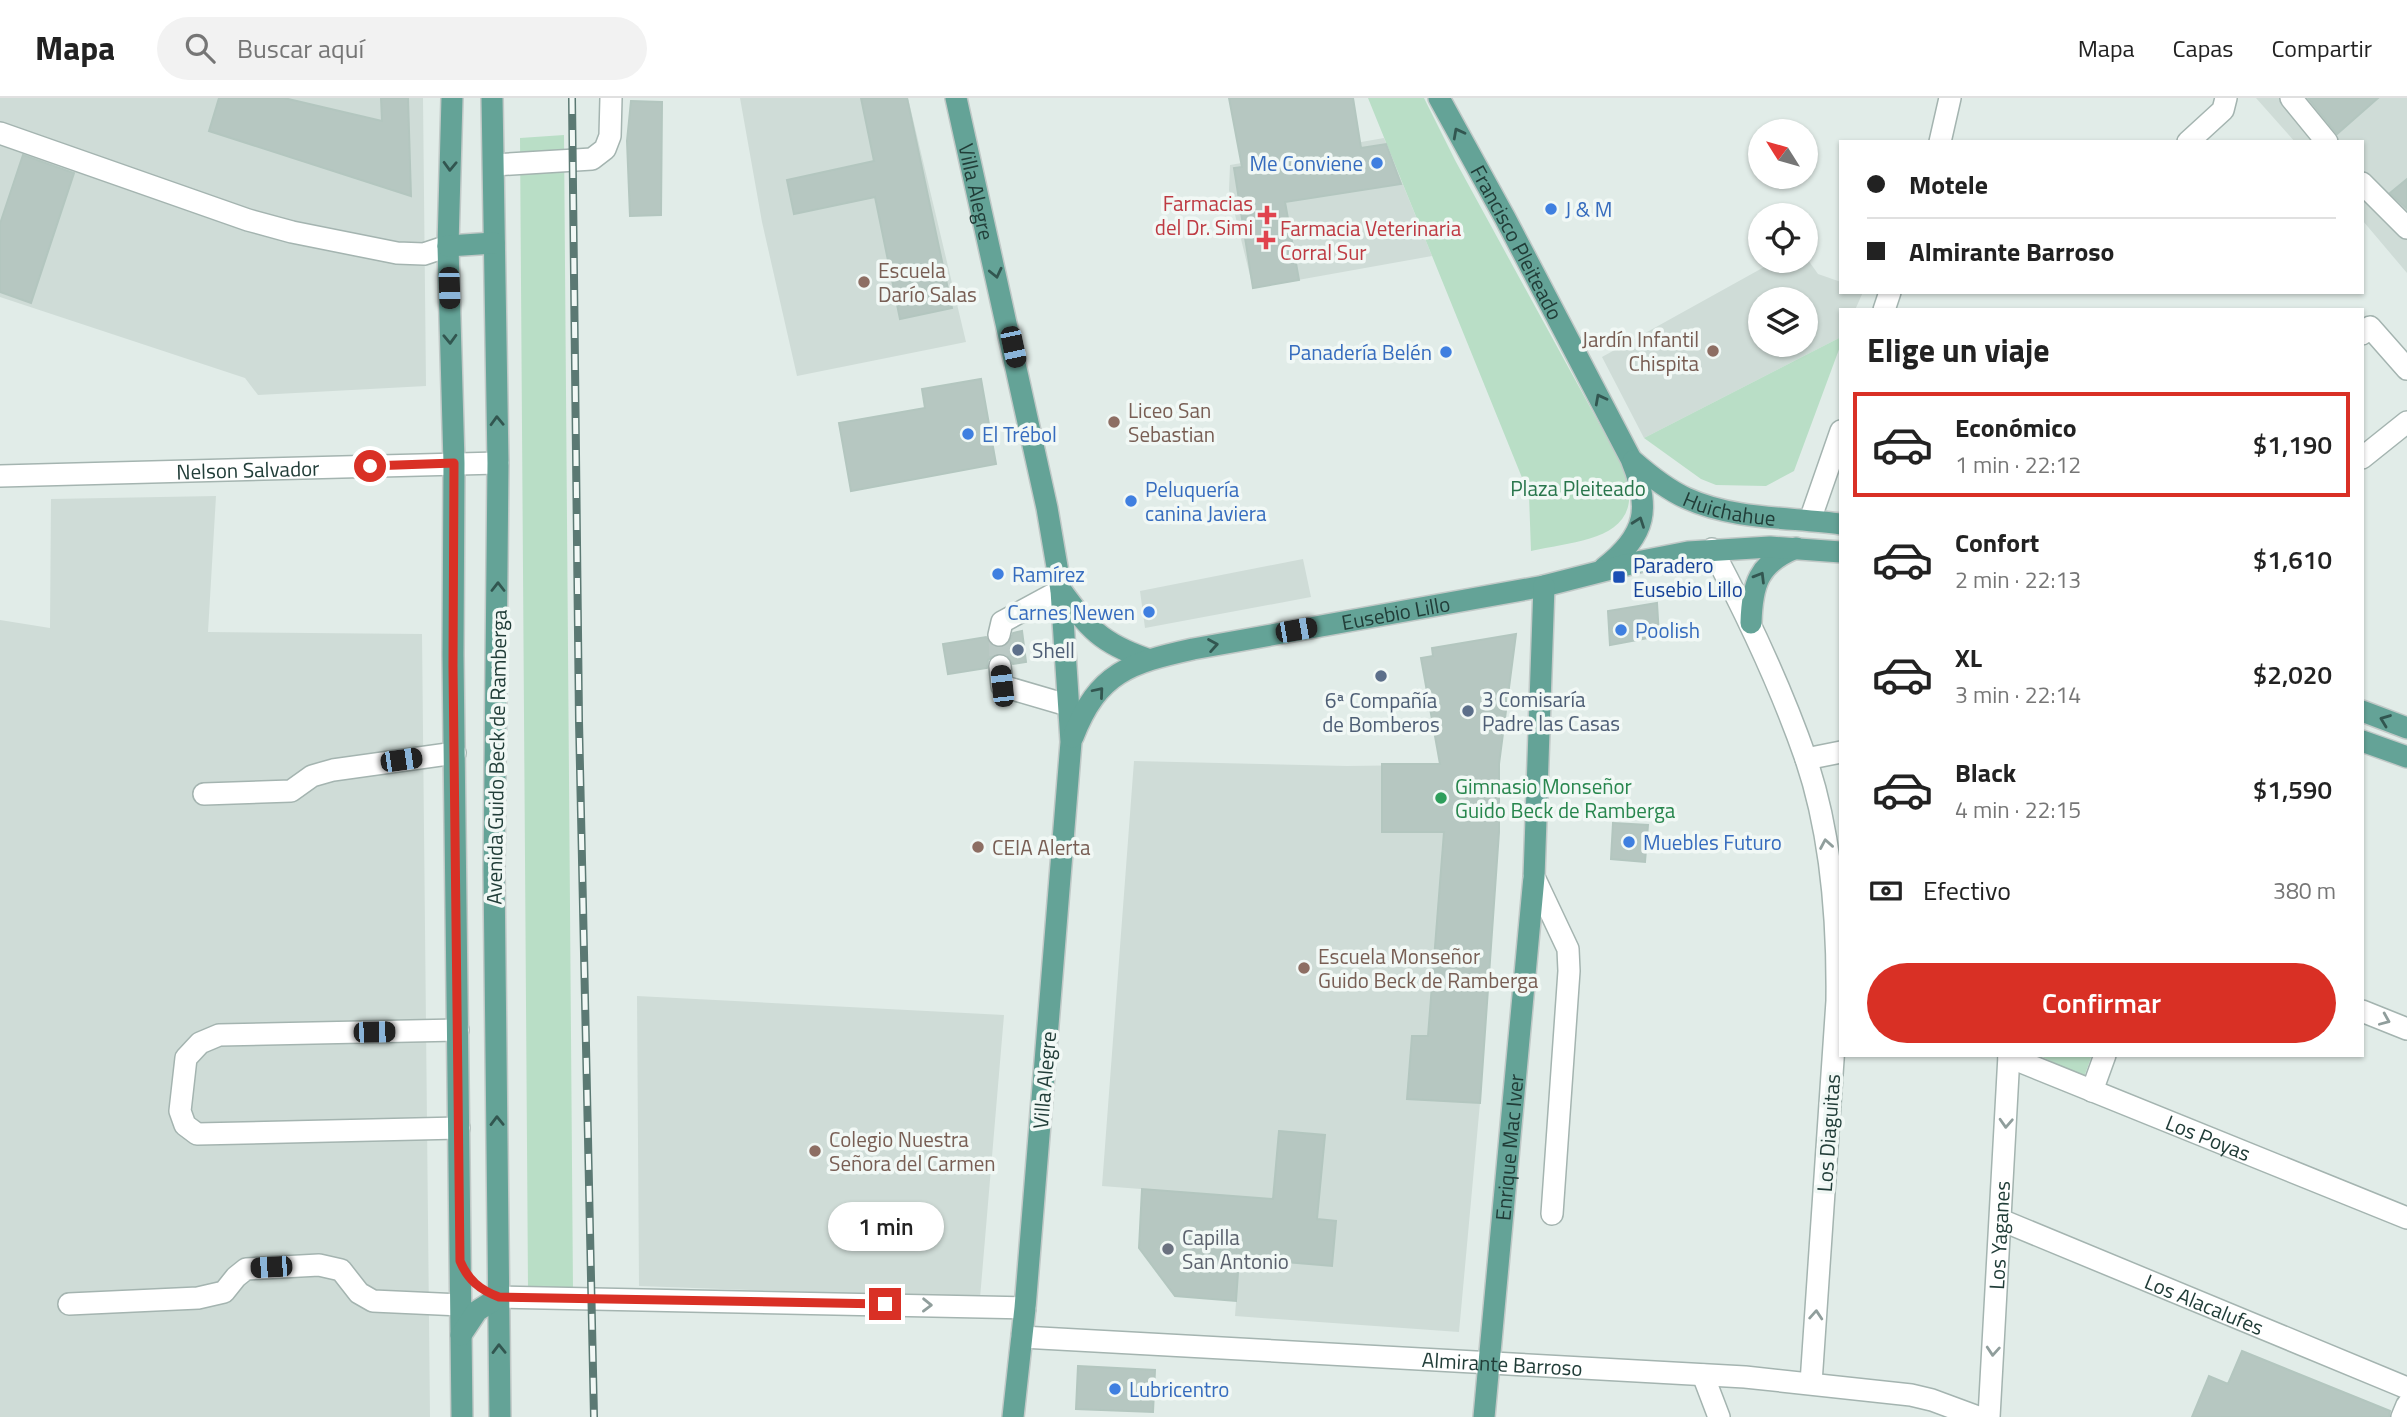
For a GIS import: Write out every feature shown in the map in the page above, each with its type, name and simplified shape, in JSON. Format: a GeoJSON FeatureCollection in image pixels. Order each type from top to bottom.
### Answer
{"type":"FeatureCollection","features":[{"type":"Feature","properties":{"kind":"main road","name":"Avenida Guido Beck de Ramberga"},"geometry":{"type":"LineString","coordinates":[[452,98],[448,246],[454,463],[454,753],[462,1417]]}},
{"type":"Feature","properties":{"kind":"main road","name":"Avenida Guido Beck de Ramberga"},"geometry":{"type":"LineString","coordinates":[[492,98],[498,463],[494,871],[500,1417]]}},
{"type":"Feature","properties":{"kind":"main road","name":"Villa Alegre"},"geometry":{"type":"LineString","coordinates":[[956,98],[1047,508],[1061,590],[1071,742],[1025,1308],[1013,1417]]}},
{"type":"Feature","properties":{"kind":"main road","name":"Francisco Pleiteado"},"geometry":{"type":"LineString","coordinates":[[1439,98],[1631,459],[1643,492],[1643,515],[1639,527],[1622,552],[1599,571]]}},
{"type":"Feature","properties":{"kind":"main road"},"geometry":{"type":"LineString","coordinates":[[448,246],[494,243]]}},
{"type":"Feature","properties":{"kind":"main road","name":"Huichahue"},"geometry":{"type":"LineString","coordinates":[[1631,459],[1673,492],[1697,503],[1737,514],[1839,524]]}},
{"type":"Feature","properties":{"kind":"main road"},"geometry":{"type":"LineString","coordinates":[[1751,623],[1753,590],[1757,579],[1775,558],[1796,548]]}},
{"type":"Feature","properties":{"kind":"main road","name":"Huichahue"},"geometry":{"type":"LineString","coordinates":[[1712,549],[1796,548],[1839,552]]}},
{"type":"Feature","properties":{"kind":"main road","name":"Eusebio Lillo"},"geometry":{"type":"LineString","coordinates":[[1147,659],[1206,646],[1545,586],[1663,556],[1712,549]]}},
{"type":"Feature","properties":{"kind":"main road","name":"Enrique Mac Iver"},"geometry":{"type":"LineString","coordinates":[[1484,1417],[1534,877],[1545,586]]}},
{"type":"Feature","properties":{"kind":"main road"},"geometry":{"type":"LineString","coordinates":[[1061,590],[1086,626],[1107,642],[1147,659]]}},
{"type":"Feature","properties":{"kind":"main road","name":"Villa Alegre"},"geometry":{"type":"LineString","coordinates":[[1071,742],[1081,715],[1095,695],[1116,674],[1147,659]]}},
{"type":"Feature","properties":{"kind":"main road"},"geometry":{"type":"LineString","coordinates":[[2364,712],[2407,728]]}},
{"type":"Feature","properties":{"kind":"main road"},"geometry":{"type":"LineString","coordinates":[[2364,742],[2407,757]]}},
{"type":"Feature","properties":{"kind":"main road"},"geometry":{"type":"LineString","coordinates":[[460,1261],[477,1286],[499,1297]]}},
{"type":"Feature","properties":{"kind":"main road"},"geometry":{"type":"LineString","coordinates":[[461,1335],[477,1311],[499,1297]]}},
{"type":"Feature","properties":{"kind":"street"},"geometry":{"type":"LineString","coordinates":[[494,165],[592,159],[605,149],[610,136],[611,98]]}},
{"type":"Feature","properties":{"kind":"street"},"geometry":{"type":"LineString","coordinates":[[1940,140],[1950,98]]}},
{"type":"Feature","properties":{"kind":"street"},"geometry":{"type":"LineString","coordinates":[[2190,140],[2223,110],[2225,98]]}},
{"type":"Feature","properties":{"kind":"street"},"geometry":{"type":"LineString","coordinates":[[2291,98],[2325,140]]}},
{"type":"Feature","properties":{"kind":"street"},"geometry":{"type":"LineString","coordinates":[[0,133],[248,220],[292,232],[397,253],[424,254],[448,246]]}},
{"type":"Feature","properties":{"kind":"street"},"geometry":{"type":"LineString","coordinates":[[2364,185],[2407,228]]}},
{"type":"Feature","properties":{"kind":"street"},"geometry":{"type":"LineString","coordinates":[[2364,332],[2370,327],[2407,369]]}},
{"type":"Feature","properties":{"kind":"street"},"geometry":{"type":"LineString","coordinates":[[2364,456],[2407,422]]}},
{"type":"Feature","properties":{"kind":"street"},"geometry":{"type":"LineString","coordinates":[[1810,520],[1839,437]]}},
{"type":"Feature","properties":{"kind":"street","name":"Nelson Salvador"},"geometry":{"type":"LineString","coordinates":[[0,476],[498,463]]}},
{"type":"Feature","properties":{"kind":"street"},"geometry":{"type":"LineString","coordinates":[[1712,549],[1751,623],[1806,760],[1839,752]]}},
{"type":"Feature","properties":{"kind":"street"},"geometry":{"type":"LineString","coordinates":[[999,635],[1002,622],[1061,590]]}},
{"type":"Feature","properties":{"kind":"street"},"geometry":{"type":"LineString","coordinates":[[1000,666],[1002,686],[1067,705]]}},
{"type":"Feature","properties":{"kind":"street"},"geometry":{"type":"LineString","coordinates":[[204,794],[291,791],[312,776],[333,770],[454,753]]}},
{"type":"Feature","properties":{"kind":"street","name":"Los Diaguitas"},"geometry":{"type":"LineString","coordinates":[[1806,760],[1826,843],[1832,886],[1839,1002],[1811,1383]]}},
{"type":"Feature","properties":{"kind":"street","name":"Enrique Mac Iver"},"geometry":{"type":"LineString","coordinates":[[1534,877],[1568,949],[1569,971],[1552,1214]]}},
{"type":"Feature","properties":{"kind":"street"},"geometry":{"type":"LineString","coordinates":[[2364,1012],[2407,1029]]}},
{"type":"Feature","properties":{"kind":"street"},"geometry":{"type":"LineString","coordinates":[[458,1030],[219,1035],[200,1043],[186,1058],[180,1111],[185,1125],[197,1134],[459,1128]]}},
{"type":"Feature","properties":{"kind":"street","name":"Los Yaganes"},"geometry":{"type":"LineString","coordinates":[[1989,1417],[2009,1057]]}},
{"type":"Feature","properties":{"kind":"street","name":"Los Poyas"},"geometry":{"type":"LineString","coordinates":[[2011,1057],[2407,1219]]}},
{"type":"Feature","properties":{"kind":"street"},"geometry":{"type":"LineString","coordinates":[[2092,1091],[2104,1057]]}},
{"type":"Feature","properties":{"kind":"street","name":"Los Alacalufes"},"geometry":{"type":"LineString","coordinates":[[2001,1220],[2407,1388]]}},
{"type":"Feature","properties":{"kind":"street"},"geometry":{"type":"LineString","coordinates":[[69,1304],[198,1298],[224,1292],[246,1269],[319,1265],[341,1270],[359,1293],[373,1301],[461,1305]]}},
{"type":"Feature","properties":{"kind":"street"},"geometry":{"type":"LineString","coordinates":[[499,1297],[1025,1308]]}},
{"type":"Feature","properties":{"kind":"street","name":"Almirante Barroso"},"geometry":{"type":"LineString","coordinates":[[1022,1337],[1811,1383],[1932,1399],[1978,1417]]}},
{"type":"Feature","properties":{"kind":"street"},"geometry":{"type":"LineString","coordinates":[[1703,1375],[1719,1417]]}},
{"type":"Feature","properties":{"kind":"street"},"geometry":{"type":"LineString","coordinates":[[2402,1417],[2407,1405]]}},
{"type":"Feature","properties":{"kind":"shaded area"},"geometry":{"type":"Polygon","coordinates":[[[0,98],[423,98],[426,386],[258,395],[245,378],[0,297],[0,98]]]}},
{"type":"Feature","properties":{"kind":"shaded area","name":"Escuela Darío Salas"},"geometry":{"type":"Polygon","coordinates":[[[740,98],[908,98],[966,342],[797,376],[762,222],[740,98]]]}},
{"type":"Feature","properties":{"kind":"shaded area"},"geometry":{"type":"Polygon","coordinates":[[[2256,98],[2407,98],[2407,273],[2364,222],[2364,140],[2293,140],[2256,98]]]}},
{"type":"Feature","properties":{"kind":"shaded area"},"geometry":{"type":"Polygon","coordinates":[[[1384,138],[1432,256],[1253,288],[1229,190],[1230,165],[1384,138]]]}},
{"type":"Feature","properties":{"kind":"shaded area","name":"Jardín Infantil Chispita"},"geometry":{"type":"Polygon","coordinates":[[[1753,273],[1817,273],[1839,281],[1839,294],[1862,294],[1856,308],[1839,308],[1839,338],[1818,349],[1818,287],[1748,287],[1748,357],[1802,357],[1644,438],[1602,357],[1753,273]]]}},
{"type":"Feature","properties":{"kind":"shaded area"},"geometry":{"type":"Polygon","coordinates":[[[216,496],[208,632],[422,634],[430,1417],[0,1417],[0,620],[50,628],[51,499],[216,496]]]}},
{"type":"Feature","properties":{"kind":"shaded area"},"geometry":{"type":"Polygon","coordinates":[[[1303,559],[1311,597],[1145,628],[1140,591],[1303,559]]]}},
{"type":"Feature","properties":{"kind":"shaded area","name":"Escuela Monseñor Guido Beck de Ramberga"},"geometry":{"type":"Polygon","coordinates":[[[1134,761],[1347,766],[1499,764],[1499,832],[1480,1103],[1459,1332],[1235,1316],[1244,1197],[1102,1186],[1134,761]]]}},
{"type":"Feature","properties":{"kind":"shaded area","name":"Colegio Nuestra Señora del Carmen"},"geometry":{"type":"Polygon","coordinates":[[[637,996],[1004,1015],[980,1298],[639,1286],[637,996]]]}},
{"type":"Feature","properties":{"kind":"green space","name":"Plaza Pleiteado"},"geometry":{"type":"Polygon","coordinates":[[[1368,98],[1424,98],[1456,162],[1624,469],[1629,492],[1627,510],[1618,523],[1605,533],[1570,544],[1531,551],[1529,495],[1368,98]]]}},
{"type":"Feature","properties":{"kind":"green space"},"geometry":{"type":"Polygon","coordinates":[[[564,135],[573,1292],[528,1290],[520,138],[564,135]]]}},
{"type":"Feature","properties":{"kind":"green space"},"geometry":{"type":"Polygon","coordinates":[[[1839,338],[1839,349],[1794,471],[1766,486],[1716,485],[1701,479],[1644,438],[1802,357],[1818,357],[1818,349],[1839,338]]]}},
{"type":"Feature","properties":{"kind":"green space"},"geometry":{"type":"Polygon","coordinates":[[[2042,1057],[2091,1057],[2084,1077],[2042,1057]]]}},
{"type":"Feature","properties":{"kind":"building"},"geometry":{"type":"Polygon","coordinates":[[[219,98],[284,98],[382,121],[381,98],[408,98],[411,196],[209,131],[219,98]]]}},
{"type":"Feature","properties":{"kind":"building"},"geometry":{"type":"Polygon","coordinates":[[[861,98],[907,98],[952,308],[900,319],[875,197],[794,214],[787,180],[874,161],[861,98]]]}},
{"type":"Feature","properties":{"kind":"building"},"geometry":{"type":"Polygon","coordinates":[[[1229,98],[1353,98],[1361,148],[1386,144],[1401,184],[1285,202],[1299,280],[1253,288],[1234,168],[1242,167],[1229,98]]]}},
{"type":"Feature","properties":{"kind":"building"},"geometry":{"type":"Polygon","coordinates":[[[2308,98],[2378,98],[2337,134],[2308,98]]]}},
{"type":"Feature","properties":{"kind":"building"},"geometry":{"type":"Polygon","coordinates":[[[631,101],[662,102],[661,215],[630,216],[627,141],[631,101]]]}},
{"type":"Feature","properties":{"kind":"building"},"geometry":{"type":"Polygon","coordinates":[[[23,155],[74,173],[31,303],[0,292],[0,224],[23,155]]]}},
{"type":"Feature","properties":{"kind":"building"},"geometry":{"type":"Polygon","coordinates":[[[2407,179],[2407,209],[2390,193],[2407,179]]]}},
{"type":"Feature","properties":{"kind":"building"},"geometry":{"type":"Polygon","coordinates":[[[981,379],[996,464],[851,491],[839,423],[925,408],[922,389],[981,379]]]}},
{"type":"Feature","properties":{"kind":"building"},"geometry":{"type":"Polygon","coordinates":[[[1657,603],[1659,636],[1610,645],[1608,611],[1657,603]]]}},
{"type":"Feature","properties":{"kind":"building"},"geometry":{"type":"Polygon","coordinates":[[[1022,631],[1026,662],[1013,664],[1006,654],[998,653],[988,660],[987,668],[948,674],[943,644],[986,637],[991,645],[1002,648],[1009,643],[1013,633],[1022,631]]]}},
{"type":"Feature","properties":{"kind":"building"},"geometry":{"type":"Polygon","coordinates":[[[1516,634],[1499,764],[1499,832],[1480,1103],[1407,1099],[1412,1036],[1428,1036],[1444,832],[1382,832],[1382,764],[1440,764],[1421,658],[1433,656],[1432,648],[1516,634]]]}},
{"type":"Feature","properties":{"kind":"building","name":"Muebles Futuro"},"geometry":{"type":"Polygon","coordinates":[[[1613,823],[1648,825],[1645,862],[1611,859],[1613,823]]]}},
{"type":"Feature","properties":{"kind":"building"},"geometry":{"type":"Polygon","coordinates":[[[1279,1131],[1325,1135],[1317,1219],[1336,1221],[1332,1266],[1239,1258],[1236,1301],[1175,1296],[1139,1248],[1142,1189],[1273,1199],[1279,1131]]]}},
{"type":"Feature","properties":{"kind":"building"},"geometry":{"type":"Polygon","coordinates":[[[2242,1351],[2390,1411],[2389,1417],[2192,1417],[2209,1376],[2228,1384],[2242,1351]]]}},
{"type":"Feature","properties":{"kind":"building","name":"Lubricentro"},"geometry":{"type":"Polygon","coordinates":[[[1078,1366],[1155,1370],[1153,1412],[1076,1409],[1078,1366]]]}},
{"type":"Feature","properties":{"kind":"tunnel"},"geometry":{"type":"LineString","coordinates":[[999,635],[1000,666]]}},
{"type":"Feature","properties":{"kind":"railway"},"geometry":{"type":"LineString","coordinates":[[572,98],[579,721],[594,1417]]}},
{"type":"Feature","properties":{"kind":"place","name":"Me Conviene"},"geometry":{"type":"Point","coordinates":[1377,163]}},
{"type":"Feature","properties":{"kind":"place","name":"J & M"},"geometry":{"type":"Point","coordinates":[1551,209]}},
{"type":"Feature","properties":{"kind":"place","name":"Farmacias del Dr. Simi"},"geometry":{"type":"Point","coordinates":[1267,215]}},
{"type":"Feature","properties":{"kind":"place","name":"Farmacia Veterinaria Corral Sur"},"geometry":{"type":"Point","coordinates":[1266,240]}},
{"type":"Feature","properties":{"kind":"place","name":"Escuela Darío Salas"},"geometry":{"type":"Point","coordinates":[864,282]}},
{"type":"Feature","properties":{"kind":"place","name":"Jardín Infantil Chispita"},"geometry":{"type":"Point","coordinates":[1713,351]}},
{"type":"Feature","properties":{"kind":"place","name":"Panadería Belén"},"geometry":{"type":"Point","coordinates":[1446,352]}},
{"type":"Feature","properties":{"kind":"place","name":"Liceo San Sebastian"},"geometry":{"type":"Point","coordinates":[1114,422]}},
{"type":"Feature","properties":{"kind":"place","name":"El Trébol"},"geometry":{"type":"Point","coordinates":[968,434]}},
{"type":"Feature","properties":{"kind":"place","name":"Peluquería canina Javiera"},"geometry":{"type":"Point","coordinates":[1131,501]}},
{"type":"Feature","properties":{"kind":"place","name":"Ramírez"},"geometry":{"type":"Point","coordinates":[998,574]}},
{"type":"Feature","properties":{"kind":"place","name":"Paradero Eusebio Lillo"},"geometry":{"type":"Point","coordinates":[1619,577]}},
{"type":"Feature","properties":{"kind":"place","name":"Carnes Newen"},"geometry":{"type":"Point","coordinates":[1149,612]}},
{"type":"Feature","properties":{"kind":"place","name":"Poolish"},"geometry":{"type":"Point","coordinates":[1621,630]}},
{"type":"Feature","properties":{"kind":"place","name":"Shell"},"geometry":{"type":"Point","coordinates":[1018,650]}},
{"type":"Feature","properties":{"kind":"place","name":"6ª Compañía de Bomberos"},"geometry":{"type":"Point","coordinates":[1381,676]}},
{"type":"Feature","properties":{"kind":"place","name":"3 Comisaría Padre las Casas"},"geometry":{"type":"Point","coordinates":[1468,711]}},
{"type":"Feature","properties":{"kind":"place","name":"Gimnasio Monseñor Guido Beck de Ramberga"},"geometry":{"type":"Point","coordinates":[1441,798]}},
{"type":"Feature","properties":{"kind":"place","name":"Muebles Futuro"},"geometry":{"type":"Point","coordinates":[1629,842]}},
{"type":"Feature","properties":{"kind":"place","name":"CEIA Alerta"},"geometry":{"type":"Point","coordinates":[978,847]}},
{"type":"Feature","properties":{"kind":"place","name":"Escuela Monseñor Guido Beck de Ramberga"},"geometry":{"type":"Point","coordinates":[1304,968]}},
{"type":"Feature","properties":{"kind":"place","name":"Colegio Nuestra Señora del Carmen"},"geometry":{"type":"Point","coordinates":[815,1151]}},
{"type":"Feature","properties":{"kind":"place","name":"Capilla San Antonio"},"geometry":{"type":"Point","coordinates":[1168,1249]}},
{"type":"Feature","properties":{"kind":"place","name":"Lubricentro"},"geometry":{"type":"Point","coordinates":[1115,1389]}},
{"type":"Feature","properties":{"kind":"route"},"geometry":{"type":"LineString","coordinates":[[370,466],[454,463],[453,666],[460,1261],[464,1270],[477,1286],[499,1297],[885,1304]]}}]}
